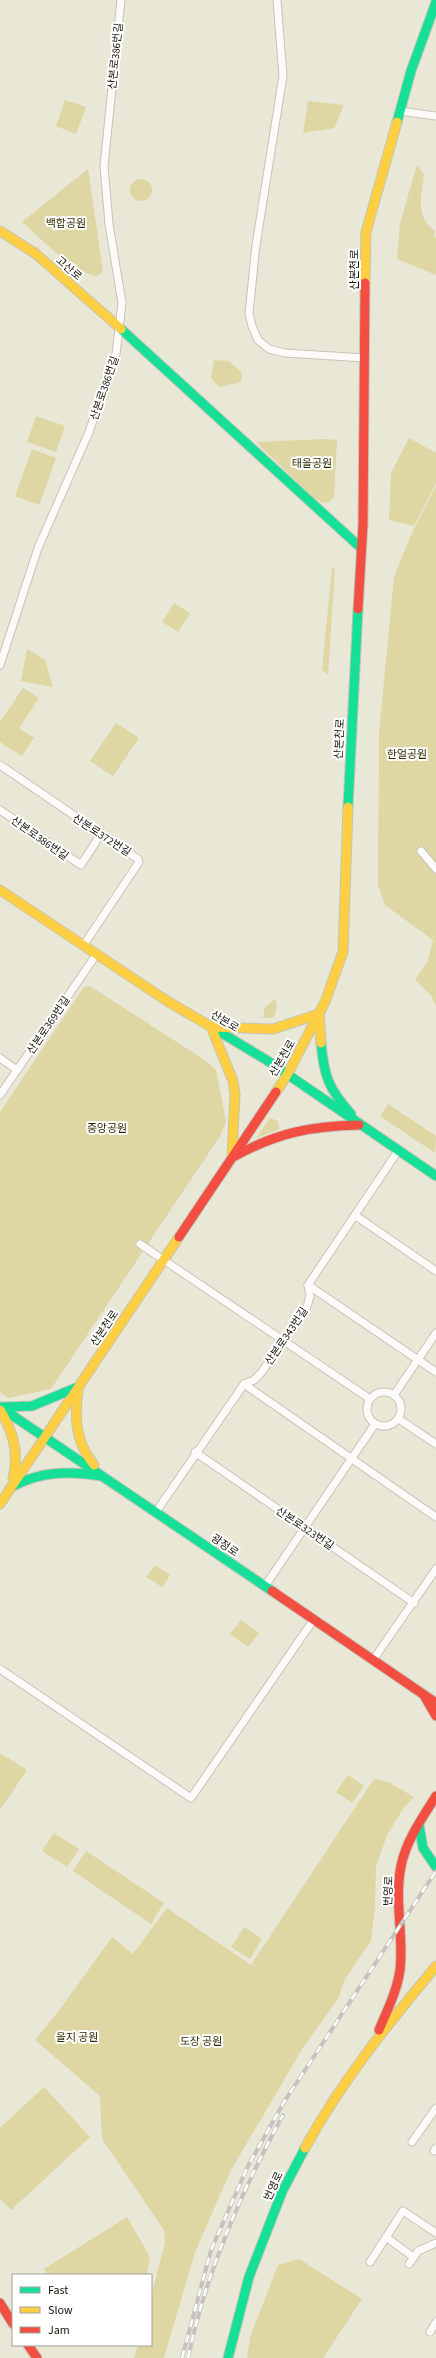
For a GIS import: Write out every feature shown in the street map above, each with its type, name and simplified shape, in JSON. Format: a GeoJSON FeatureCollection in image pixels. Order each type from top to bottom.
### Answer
{"type":"FeatureCollection","features":[{"type":"Feature","properties":{"kind":"street","name":"산본로386번길"},"geometry":{"type":"LineString","coordinates":[[0,665],[38,548],[89,432],[116,354],[122,303],[109,224],[104,166],[121,0]]}},
{"type":"Feature","properties":{"kind":"street"},"geometry":{"type":"LineString","coordinates":[[278,0],[283,76],[256,245],[249,313],[252,326],[258,340],[269,350],[285,353],[365,358]]}},
{"type":"Feature","properties":{"kind":"street","name":"산본천로"},"geometry":{"type":"LineString","coordinates":[[0,1504],[44,1436],[287,1075],[319,1014],[340,965],[345,942],[347,822],[361,548],[366,232],[391,137],[411,71],[436,2]]}},
{"type":"Feature","properties":{"kind":"street"},"geometry":{"type":"LineString","coordinates":[[400,111],[436,116]]}},
{"type":"Feature","properties":{"kind":"street","name":"고산로"},"geometry":{"type":"LineString","coordinates":[[0,231],[8,234],[41,259],[120,328]]}},
{"type":"Feature","properties":{"kind":"street"},"geometry":{"type":"LineString","coordinates":[[120,328],[361,548]]}},
{"type":"Feature","properties":{"kind":"street","name":"산본로372번길"},"geometry":{"type":"LineString","coordinates":[[0,765],[138,859],[139,862],[83,946]]}},
{"type":"Feature","properties":{"kind":"street","name":"산본로386번길"},"geometry":{"type":"LineString","coordinates":[[0,810],[81,865],[101,834]]}},
{"type":"Feature","properties":{"kind":"street"},"geometry":{"type":"LineString","coordinates":[[421,851],[436,869]]}},
{"type":"Feature","properties":{"kind":"street","name":"산본로"},"geometry":{"type":"LineString","coordinates":[[0,890],[96,955],[287,1075],[436,1176]]}},
{"type":"Feature","properties":{"kind":"street","name":"산본로369번길"},"geometry":{"type":"LineString","coordinates":[[0,1095],[96,955]]}},
{"type":"Feature","properties":{"kind":"street"},"geometry":{"type":"LineString","coordinates":[[232,1157],[235,1094],[233,1081],[211,1027],[273,1029],[319,1014],[322,1057],[333,1093],[360,1125]]}},
{"type":"Feature","properties":{"kind":"street"},"geometry":{"type":"LineString","coordinates":[[0,1058],[17,1070]]}},
{"type":"Feature","properties":{"kind":"street"},"geometry":{"type":"LineString","coordinates":[[232,1157],[261,1142],[289,1131],[324,1126],[360,1125]]}},
{"type":"Feature","properties":{"kind":"street"},"geometry":{"type":"LineString","coordinates":[[398,1151],[356,1216],[308,1285],[436,1372]]}},
{"type":"Feature","properties":{"kind":"street"},"geometry":{"type":"LineString","coordinates":[[356,1216],[436,1271]]}},
{"type":"Feature","properties":{"kind":"street"},"geometry":{"type":"LineString","coordinates":[[140,1244],[370,1399]]}},
{"type":"Feature","properties":{"kind":"street","name":"산본로343번길"},"geometry":{"type":"LineString","coordinates":[[156,1512],[195,1452],[244,1384],[254,1380],[262,1373],[309,1302],[308,1285]]}},
{"type":"Feature","properties":{"kind":"street"},"geometry":{"type":"LineString","coordinates":[[394,1395],[436,1333]]}},
{"type":"Feature","properties":{"kind":"street"},"geometry":{"type":"LineString","coordinates":[[244,1384],[436,1517]]}},
{"type":"Feature","properties":{"kind":"street"},"geometry":{"type":"LineString","coordinates":[[0,1408],[14,1409],[38,1406],[79,1386]]}},
{"type":"Feature","properties":{"kind":"street"},"geometry":{"type":"LineString","coordinates":[[79,1386],[75,1410],[78,1436],[86,1457],[105,1477]]}},
{"type":"Feature","properties":{"kind":"street"},"geometry":{"type":"LineString","coordinates":[[381,1393],[394,1395],[401,1406],[399,1418],[390,1426],[375,1424],[367,1413],[370,1399],[381,1393]]}},
{"type":"Feature","properties":{"kind":"street"},"geometry":{"type":"LineString","coordinates":[[0,1408],[6,1419],[16,1452],[16,1468],[11,1487]]}},
{"type":"Feature","properties":{"kind":"street","name":"광정로"},"geometry":{"type":"LineString","coordinates":[[0,1408],[105,1477],[424,1695],[436,1701]]}},
{"type":"Feature","properties":{"kind":"street"},"geometry":{"type":"LineString","coordinates":[[399,1418],[436,1444]]}},
{"type":"Feature","properties":{"kind":"street"},"geometry":{"type":"LineString","coordinates":[[265,1586],[375,1424]]}},
{"type":"Feature","properties":{"kind":"street","name":"산본로323번길"},"geometry":{"type":"LineString","coordinates":[[195,1452],[414,1603]]}},
{"type":"Feature","properties":{"kind":"street"},"geometry":{"type":"LineString","coordinates":[[11,1487],[30,1477],[57,1472],[105,1477]]}},
{"type":"Feature","properties":{"kind":"street"},"geometry":{"type":"LineString","coordinates":[[373,1660],[414,1603],[436,1569]]}},
{"type":"Feature","properties":{"kind":"street"},"geometry":{"type":"LineString","coordinates":[[0,1669],[191,1798],[314,1619]]}},
{"type":"Feature","properties":{"kind":"street"},"geometry":{"type":"LineString","coordinates":[[424,1695],[436,1716]]}},
{"type":"Feature","properties":{"kind":"street","name":"번영로"},"geometry":{"type":"LineString","coordinates":[[374,2040],[394,1991],[400,1970],[398,1889],[402,1861],[408,1843],[419,1822],[436,1796]]}},
{"type":"Feature","properties":{"kind":"street"},"geometry":{"type":"LineString","coordinates":[[419,1822],[419,1840],[423,1851],[436,1867]]}},
{"type":"Feature","properties":{"kind":"street","name":"번영로"},"geometry":{"type":"LineString","coordinates":[[228,2358],[249,2277],[282,2192],[325,2111],[374,2040],[436,1966]]}},
{"type":"Feature","properties":{"kind":"street"},"geometry":{"type":"LineString","coordinates":[[412,2142],[436,2108]]}},
{"type":"Feature","properties":{"kind":"street"},"geometry":{"type":"LineString","coordinates":[[370,2262],[403,2211],[436,2233]]}},
{"type":"Feature","properties":{"kind":"street"},"geometry":{"type":"LineString","coordinates":[[386,2238],[413,2257]]}},
{"type":"Feature","properties":{"kind":"street"},"geometry":{"type":"LineString","coordinates":[[409,2264],[418,2251],[436,2243]]}},
{"type":"Feature","properties":{"kind":"street"},"geometry":{"type":"LineString","coordinates":[[0,2303],[12,2322]]}},
{"type":"Feature","properties":{"kind":"street"},"geometry":{"type":"LineString","coordinates":[[430,2332],[436,2322]]}},
{"type":"Feature","properties":{"kind":"street"},"geometry":{"type":"LineString","coordinates":[[29,2346],[37,2358]]}},
{"type":"Feature","properties":{"kind":"green space"},"geometry":{"type":"Polygon","coordinates":[[[65,100],[86,107],[76,134],[56,126],[65,100]]]}},
{"type":"Feature","properties":{"kind":"green space"},"geometry":{"type":"Polygon","coordinates":[[[308,101],[344,105],[334,128],[303,133],[308,101]]]}},
{"type":"Feature","properties":{"kind":"green space"},"geometry":{"type":"Polygon","coordinates":[[[417,165],[424,174],[421,198],[422,212],[428,225],[435,231],[436,275],[397,259],[400,223],[417,165]]]}},
{"type":"Feature","properties":{"kind":"green space","name":"백합공원"},"geometry":{"type":"Polygon","coordinates":[[[88,169],[103,271],[95,276],[83,271],[65,260],[22,222],[88,169]]]}},
{"type":"Feature","properties":{"kind":"green space"},"geometry":{"type":"Polygon","coordinates":[[[141,179],[149,182],[152,190],[149,198],[141,201],[133,198],[130,190],[133,182],[141,179]]]}},
{"type":"Feature","properties":{"kind":"green space"},"geometry":{"type":"Polygon","coordinates":[[[214,360],[229,361],[242,373],[241,382],[219,387],[211,378],[214,360]]]}},
{"type":"Feature","properties":{"kind":"green space"},"geometry":{"type":"Polygon","coordinates":[[[36,416],[65,426],[56,452],[27,442],[36,416]]]}},
{"type":"Feature","properties":{"kind":"green space"},"geometry":{"type":"Polygon","coordinates":[[[409,438],[436,453],[436,483],[414,526],[389,520],[391,473],[409,438]]]}},
{"type":"Feature","properties":{"kind":"green space","name":"태을공원"},"geometry":{"type":"Polygon","coordinates":[[[325,439],[337,440],[334,497],[330,502],[324,503],[314,498],[256,442],[325,439]]]}},
{"type":"Feature","properties":{"kind":"green space"},"geometry":{"type":"Polygon","coordinates":[[[32,449],[56,458],[39,505],[15,496],[32,449]]]}},
{"type":"Feature","properties":{"kind":"green space","name":"한얼공원"},"geometry":{"type":"Polygon","coordinates":[[[436,486],[436,1006],[431,995],[415,980],[428,961],[433,940],[385,905],[378,884],[379,734],[394,577],[411,535],[436,486]]]}},
{"type":"Feature","properties":{"kind":"green space"},"geometry":{"type":"Polygon","coordinates":[[[332,568],[335,569],[328,674],[322,670],[332,568]]]}},
{"type":"Feature","properties":{"kind":"green space"},"geometry":{"type":"Polygon","coordinates":[[[174,603],[190,613],[178,632],[162,622],[174,603]]]}},
{"type":"Feature","properties":{"kind":"green space"},"geometry":{"type":"Polygon","coordinates":[[[27,649],[45,660],[53,687],[21,681],[27,649]]]}},
{"type":"Feature","properties":{"kind":"green space"},"geometry":{"type":"Polygon","coordinates":[[[23,688],[39,698],[19,728],[34,738],[22,756],[0,742],[0,722],[23,688]]]}},
{"type":"Feature","properties":{"kind":"green space"},"geometry":{"type":"Polygon","coordinates":[[[116,723],[139,738],[113,776],[90,761],[116,723]]]}},
{"type":"Feature","properties":{"kind":"green space","name":"중앙공원"},"geometry":{"type":"Polygon","coordinates":[[[90,986],[206,1061],[216,1070],[226,1122],[220,1136],[51,1389],[8,1398],[0,1392],[0,1112],[84,987],[90,986]]]}},
{"type":"Feature","properties":{"kind":"green space"},"geometry":{"type":"Polygon","coordinates":[[[275,999],[277,1006],[274,1017],[263,1018],[265,1007],[275,999]]]}},
{"type":"Feature","properties":{"kind":"green space"},"geometry":{"type":"Polygon","coordinates":[[[388,1104],[436,1136],[435,1153],[380,1116],[388,1104]]]}},
{"type":"Feature","properties":{"kind":"green space"},"geometry":{"type":"Polygon","coordinates":[[[270,1118],[278,1121],[279,1129],[256,1138],[270,1118]]]}},
{"type":"Feature","properties":{"kind":"green space"},"geometry":{"type":"Polygon","coordinates":[[[155,1565],[170,1575],[162,1587],[146,1577],[155,1565]]]}},
{"type":"Feature","properties":{"kind":"green space"},"geometry":{"type":"Polygon","coordinates":[[[241,1620],[259,1633],[248,1647],[230,1634],[241,1620]]]}},
{"type":"Feature","properties":{"kind":"green space"},"geometry":{"type":"Polygon","coordinates":[[[0,1753],[27,1770],[0,1810],[0,1753]]]}},
{"type":"Feature","properties":{"kind":"green space"},"geometry":{"type":"Polygon","coordinates":[[[348,1775],[364,1786],[352,1803],[336,1792],[348,1775]]]}},
{"type":"Feature","properties":{"kind":"green space","name":"도장 공원"},"geometry":{"type":"Polygon","coordinates":[[[374,1779],[388,1782],[414,1797],[405,1806],[387,1835],[376,1866],[375,1905],[371,1941],[345,1979],[338,1999],[304,2046],[231,2170],[195,2252],[164,2358],[134,2358],[138,2346],[152,2346],[152,2292],[165,2243],[164,2230],[102,2139],[100,2096],[35,2040],[61,2008],[112,1937],[133,1954],[167,1908],[251,1965],[374,1779]]]}},
{"type":"Feature","properties":{"kind":"green space"},"geometry":{"type":"Polygon","coordinates":[[[54,1833],[79,1849],[67,1867],[42,1851],[54,1833]]]}},
{"type":"Feature","properties":{"kind":"green space"},"geometry":{"type":"Polygon","coordinates":[[[86,1851],[164,1903],[151,1924],[73,1871],[86,1851]]]}},
{"type":"Feature","properties":{"kind":"green space"},"geometry":{"type":"Polygon","coordinates":[[[244,1927],[262,1939],[250,1959],[231,1947],[244,1927]]]}},
{"type":"Feature","properties":{"kind":"green space"},"geometry":{"type":"Polygon","coordinates":[[[44,2087],[90,2137],[11,2210],[0,2198],[0,2128],[44,2087]]]}},
{"type":"Feature","properties":{"kind":"green space"},"geometry":{"type":"Polygon","coordinates":[[[127,2217],[150,2257],[147,2274],[47,2274],[44,2269],[127,2217]]]}},
{"type":"Feature","properties":{"kind":"green space"},"geometry":{"type":"Polygon","coordinates":[[[299,2259],[362,2299],[323,2358],[247,2358],[250,2337],[278,2265],[299,2259]]]}},
{"type":"Feature","properties":{"kind":"railway"},"geometry":{"type":"LineString","coordinates":[[182,2358],[211,2250],[248,2166],[284,2102],[436,1871]]}},
{"type":"Feature","properties":{"kind":"railway"},"geometry":{"type":"LineString","coordinates":[[188,2358],[205,2295],[226,2233],[253,2173],[283,2115]]}},
{"type":"Feature","properties":{"kind":"traffic: fast"},"geometry":{"type":"LineString","coordinates":[[397,122],[411,71],[436,2]]}},
{"type":"Feature","properties":{"kind":"traffic: fast"},"geometry":{"type":"LineString","coordinates":[[121,329],[361,548]]}},
{"type":"Feature","properties":{"kind":"traffic: fast"},"geometry":{"type":"LineString","coordinates":[[348,807],[358,609]]}},
{"type":"Feature","properties":{"kind":"traffic: fast"},"geometry":{"type":"LineString","coordinates":[[215,1029],[268,1061],[436,1176]]}},
{"type":"Feature","properties":{"kind":"traffic: fast"},"geometry":{"type":"LineString","coordinates":[[321,1043],[324,1065],[329,1082],[337,1097],[351,1114]]}},
{"type":"Feature","properties":{"kind":"traffic: fast"},"geometry":{"type":"LineString","coordinates":[[2,1407],[32,1406],[78,1387]]}},
{"type":"Feature","properties":{"kind":"traffic: fast"},"geometry":{"type":"LineString","coordinates":[[0,1407],[272,1591]]}},
{"type":"Feature","properties":{"kind":"traffic: fast"},"geometry":{"type":"LineString","coordinates":[[13,1486],[34,1477],[45,1475],[78,1473],[101,1476]]}},
{"type":"Feature","properties":{"kind":"traffic: fast"},"geometry":{"type":"LineString","coordinates":[[419,1825],[423,1848],[436,1867]]}},
{"type":"Feature","properties":{"kind":"traffic: fast"},"geometry":{"type":"LineString","coordinates":[[228,2358],[249,2277],[282,2192],[305,2148]]}},
{"type":"Feature","properties":{"kind":"traffic: slow"},"geometry":{"type":"LineString","coordinates":[[365,283],[366,232],[397,122]]}},
{"type":"Feature","properties":{"kind":"traffic: slow"},"geometry":{"type":"LineString","coordinates":[[0,231],[36,254],[121,329]]}},
{"type":"Feature","properties":{"kind":"traffic: slow"},"geometry":{"type":"LineString","coordinates":[[276,1092],[287,1075],[325,1002],[343,952],[348,807]]}},
{"type":"Feature","properties":{"kind":"traffic: slow"},"geometry":{"type":"LineString","coordinates":[[0,890],[167,1001],[215,1029]]}},
{"type":"Feature","properties":{"kind":"traffic: slow"},"geometry":{"type":"LineString","coordinates":[[232,1156],[235,1094],[233,1081],[211,1027],[273,1029],[319,1014],[321,1043]]}},
{"type":"Feature","properties":{"kind":"traffic: slow"},"geometry":{"type":"LineString","coordinates":[[0,1504],[179,1237]]}},
{"type":"Feature","properties":{"kind":"traffic: slow"},"geometry":{"type":"LineString","coordinates":[[78,1391],[76,1411],[78,1430],[83,1448],[94,1465]]}},
{"type":"Feature","properties":{"kind":"traffic: slow"},"geometry":{"type":"LineString","coordinates":[[0,1410],[9,1427],[14,1443],[15,1470],[13,1479]]}},
{"type":"Feature","properties":{"kind":"traffic: slow"},"geometry":{"type":"LineString","coordinates":[[305,2148],[334,2100],[366,2054],[436,1966]]}},
{"type":"Feature","properties":{"kind":"traffic: jam"},"geometry":{"type":"LineString","coordinates":[[358,609],[363,524],[365,283]]}},
{"type":"Feature","properties":{"kind":"traffic: jam"},"geometry":{"type":"LineString","coordinates":[[179,1237],[276,1092]]}},
{"type":"Feature","properties":{"kind":"traffic: jam"},"geometry":{"type":"LineString","coordinates":[[235,1156],[250,1148],[280,1136],[295,1132],[325,1127],[359,1125]]}},
{"type":"Feature","properties":{"kind":"traffic: jam"},"geometry":{"type":"LineString","coordinates":[[272,1591],[436,1703]]}},
{"type":"Feature","properties":{"kind":"traffic: jam"},"geometry":{"type":"LineString","coordinates":[[425,1697],[436,1716]]}},
{"type":"Feature","properties":{"kind":"traffic: jam"},"geometry":{"type":"LineString","coordinates":[[379,2030],[399,1978],[401,1944],[398,1892],[403,1857],[420,1821],[436,1796]]}},
{"type":"Feature","properties":{"kind":"traffic: jam"},"geometry":{"type":"LineString","coordinates":[[0,2303],[12,2322]]}},
{"type":"Feature","properties":{"kind":"traffic: jam"},"geometry":{"type":"LineString","coordinates":[[29,2346],[37,2358]]}},
{"type":"Feature","properties":{"kind":"park label","name":"을지 공원"},"geometry":{"type":"Point","coordinates":[77,2037]}}]}
